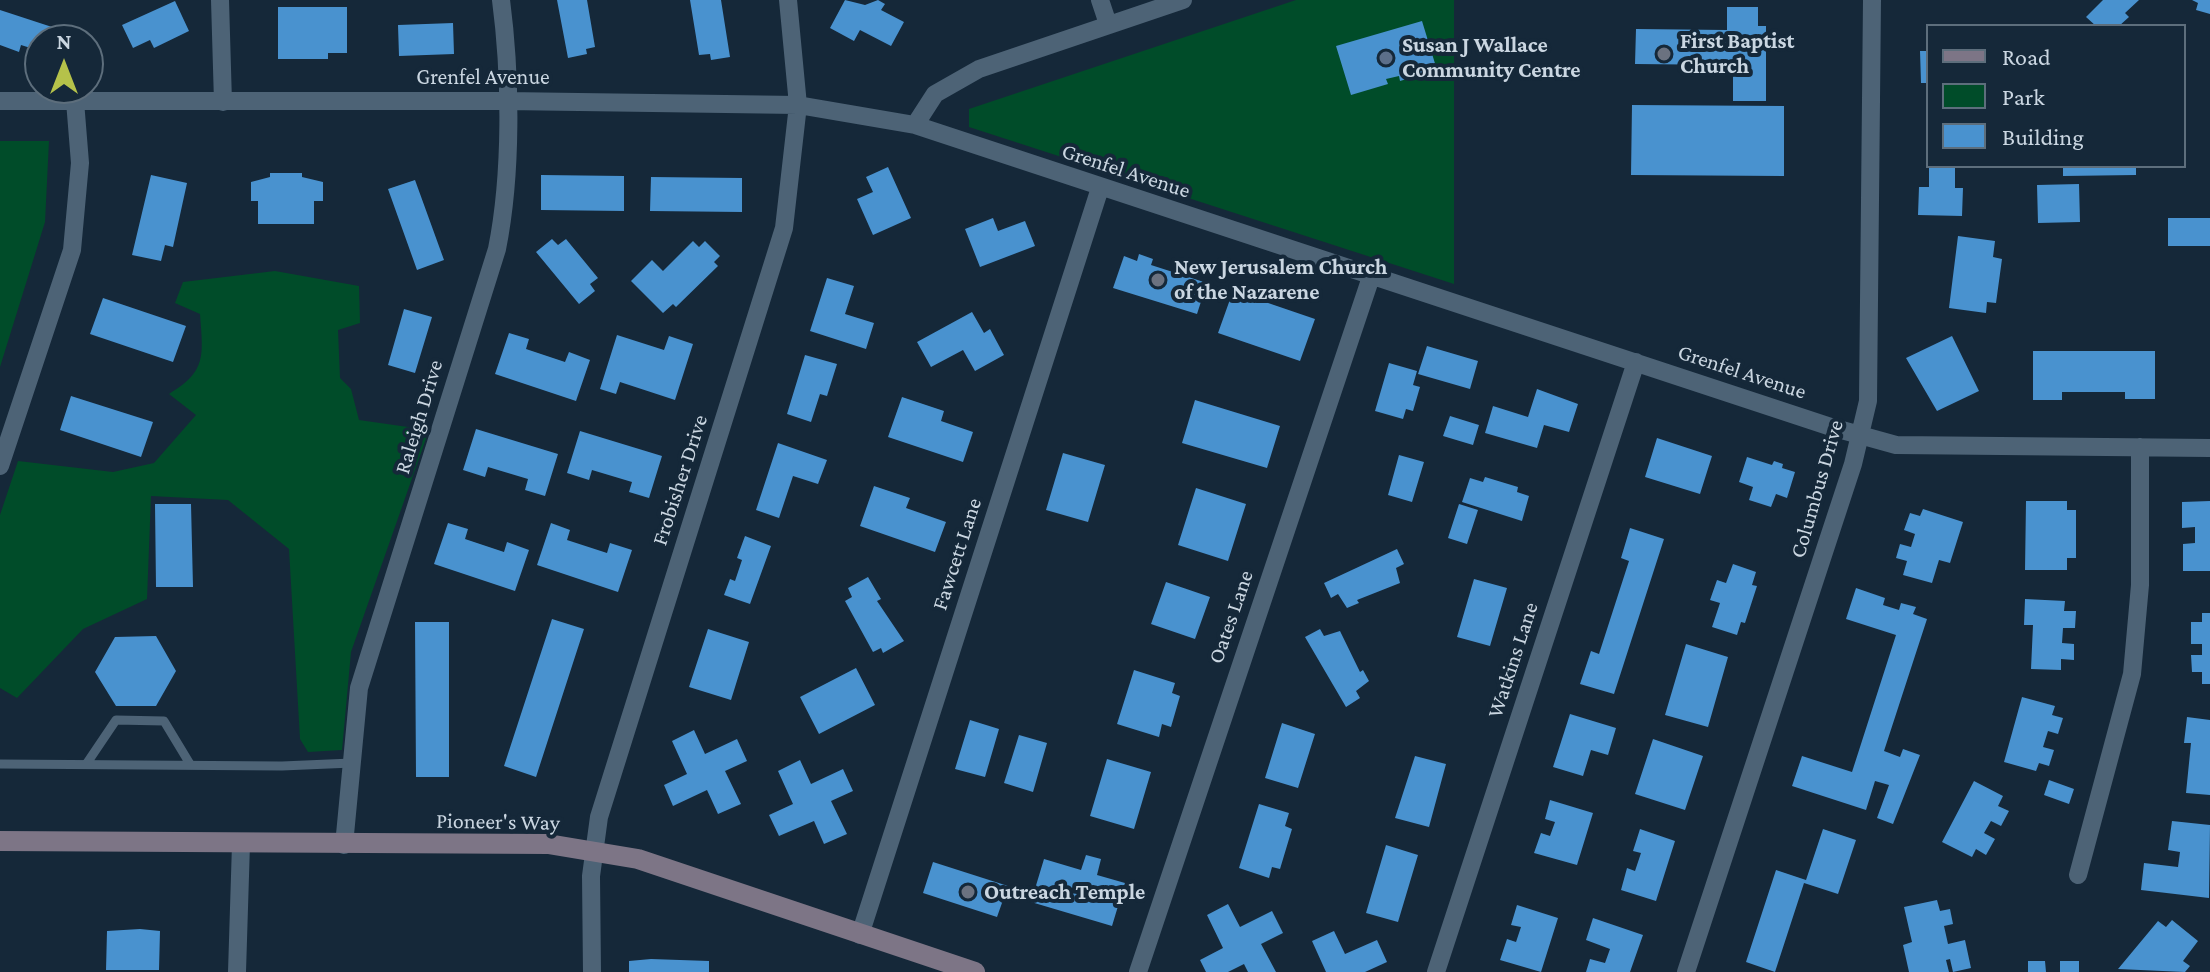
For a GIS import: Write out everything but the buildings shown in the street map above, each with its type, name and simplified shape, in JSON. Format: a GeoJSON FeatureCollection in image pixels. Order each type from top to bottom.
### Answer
{"type":"FeatureCollection","features":[{"type":"Feature","properties":{"kind":"main road","name":"Pioneer's Way"},"geometry":{"type":"LineString","coordinates":[[0,841],[548,844],[638,859],[975,972]]}},
{"type":"Feature","properties":{"kind":"street"},"geometry":{"type":"LineString","coordinates":[[220,0],[223,102]]}},
{"type":"Feature","properties":{"kind":"street","name":"Raleigh Drive"},"geometry":{"type":"LineString","coordinates":[[344,845],[359,688],[497,249],[502,219],[506,101],[501,0]]}},
{"type":"Feature","properties":{"kind":"street","name":"Frobisher Drive"},"geometry":{"type":"LineString","coordinates":[[592,972],[591,876],[599,817],[784,228],[798,105],[788,0]]}},
{"type":"Feature","properties":{"kind":"street"},"geometry":{"type":"LineString","coordinates":[[1100,0],[1108,24]]}},
{"type":"Feature","properties":{"kind":"street"},"geometry":{"type":"LineString","coordinates":[[915,125],[935,94],[979,69],[1183,0]]}},
{"type":"Feature","properties":{"kind":"street","name":"Columbus Drive"},"geometry":{"type":"LineString","coordinates":[[1686,972],[1804,618],[1868,401],[1872,0]]}},
{"type":"Feature","properties":{"kind":"street","name":"Grenfel Avenue"},"geometry":{"type":"LineString","coordinates":[[0,101],[24,101]]}},
{"type":"Feature","properties":{"kind":"street","name":"Grenfel Avenue"},"geometry":{"type":"LineString","coordinates":[[104,101],[798,105],[915,125],[1371,277],[1896,445],[2210,448]]}},
{"type":"Feature","properties":{"kind":"street"},"geometry":{"type":"LineString","coordinates":[[0,466],[72,250],[80,163],[75,104]]}},
{"type":"Feature","properties":{"kind":"street","name":"Fawcett Lane"},"geometry":{"type":"LineString","coordinates":[[860,935],[1100,188]]}},
{"type":"Feature","properties":{"kind":"street","name":"Oates Lane"},"geometry":{"type":"LineString","coordinates":[[1138,972],[1371,277]]}},
{"type":"Feature","properties":{"kind":"street","name":"Watkins Lane"},"geometry":{"type":"LineString","coordinates":[[1436,972],[1636,362]]}},
{"type":"Feature","properties":{"kind":"street"},"geometry":{"type":"LineString","coordinates":[[2078,875],[2132,674],[2140,585],[2140,447]]}},
{"type":"Feature","properties":{"kind":"street"},"geometry":{"type":"LineString","coordinates":[[237,972],[241,844]]}},
{"type":"Feature","properties":{"kind":"lane"},"geometry":{"type":"LineString","coordinates":[[87,763],[116,720],[164,721],[190,764]]}},
{"type":"Feature","properties":{"kind":"lane"},"geometry":{"type":"LineString","coordinates":[[0,764],[352,763]]}},
{"type":"Feature","properties":{"kind":"green space"},"geometry":{"type":"Polygon","coordinates":[[[1296,0],[1454,0],[1454,284],[969,127],[969,109],[1296,0]]]}},
{"type":"Feature","properties":{"kind":"green space"},"geometry":{"type":"Polygon","coordinates":[[[0,141],[49,141],[45,222],[0,367],[0,141]]]}},
{"type":"Feature","properties":{"kind":"green space"},"geometry":{"type":"Polygon","coordinates":[[[275,271],[359,286],[360,323],[338,330],[340,378],[351,389],[359,420],[429,430],[351,652],[342,750],[308,752],[300,739],[289,549],[228,500],[151,496],[147,599],[83,629],[17,698],[0,688],[0,515],[18,461],[113,472],[154,463],[196,415],[169,394],[190,378],[202,352],[200,314],[175,303],[183,282],[275,271]]]}},
{"type":"Feature","properties":{"kind":"place","name":"First Baptist Church"},"geometry":{"type":"Point","coordinates":[1664,54]}},
{"type":"Feature","properties":{"kind":"place","name":"Susan J Wallace Community Centre"},"geometry":{"type":"Point","coordinates":[1386,58]}},
{"type":"Feature","properties":{"kind":"place","name":"New Jerusalem Church of the Nazarene"},"geometry":{"type":"Point","coordinates":[1158,280]}},
{"type":"Feature","properties":{"kind":"place","name":"Outreach Temple"},"geometry":{"type":"Point","coordinates":[968,892]}}]}
